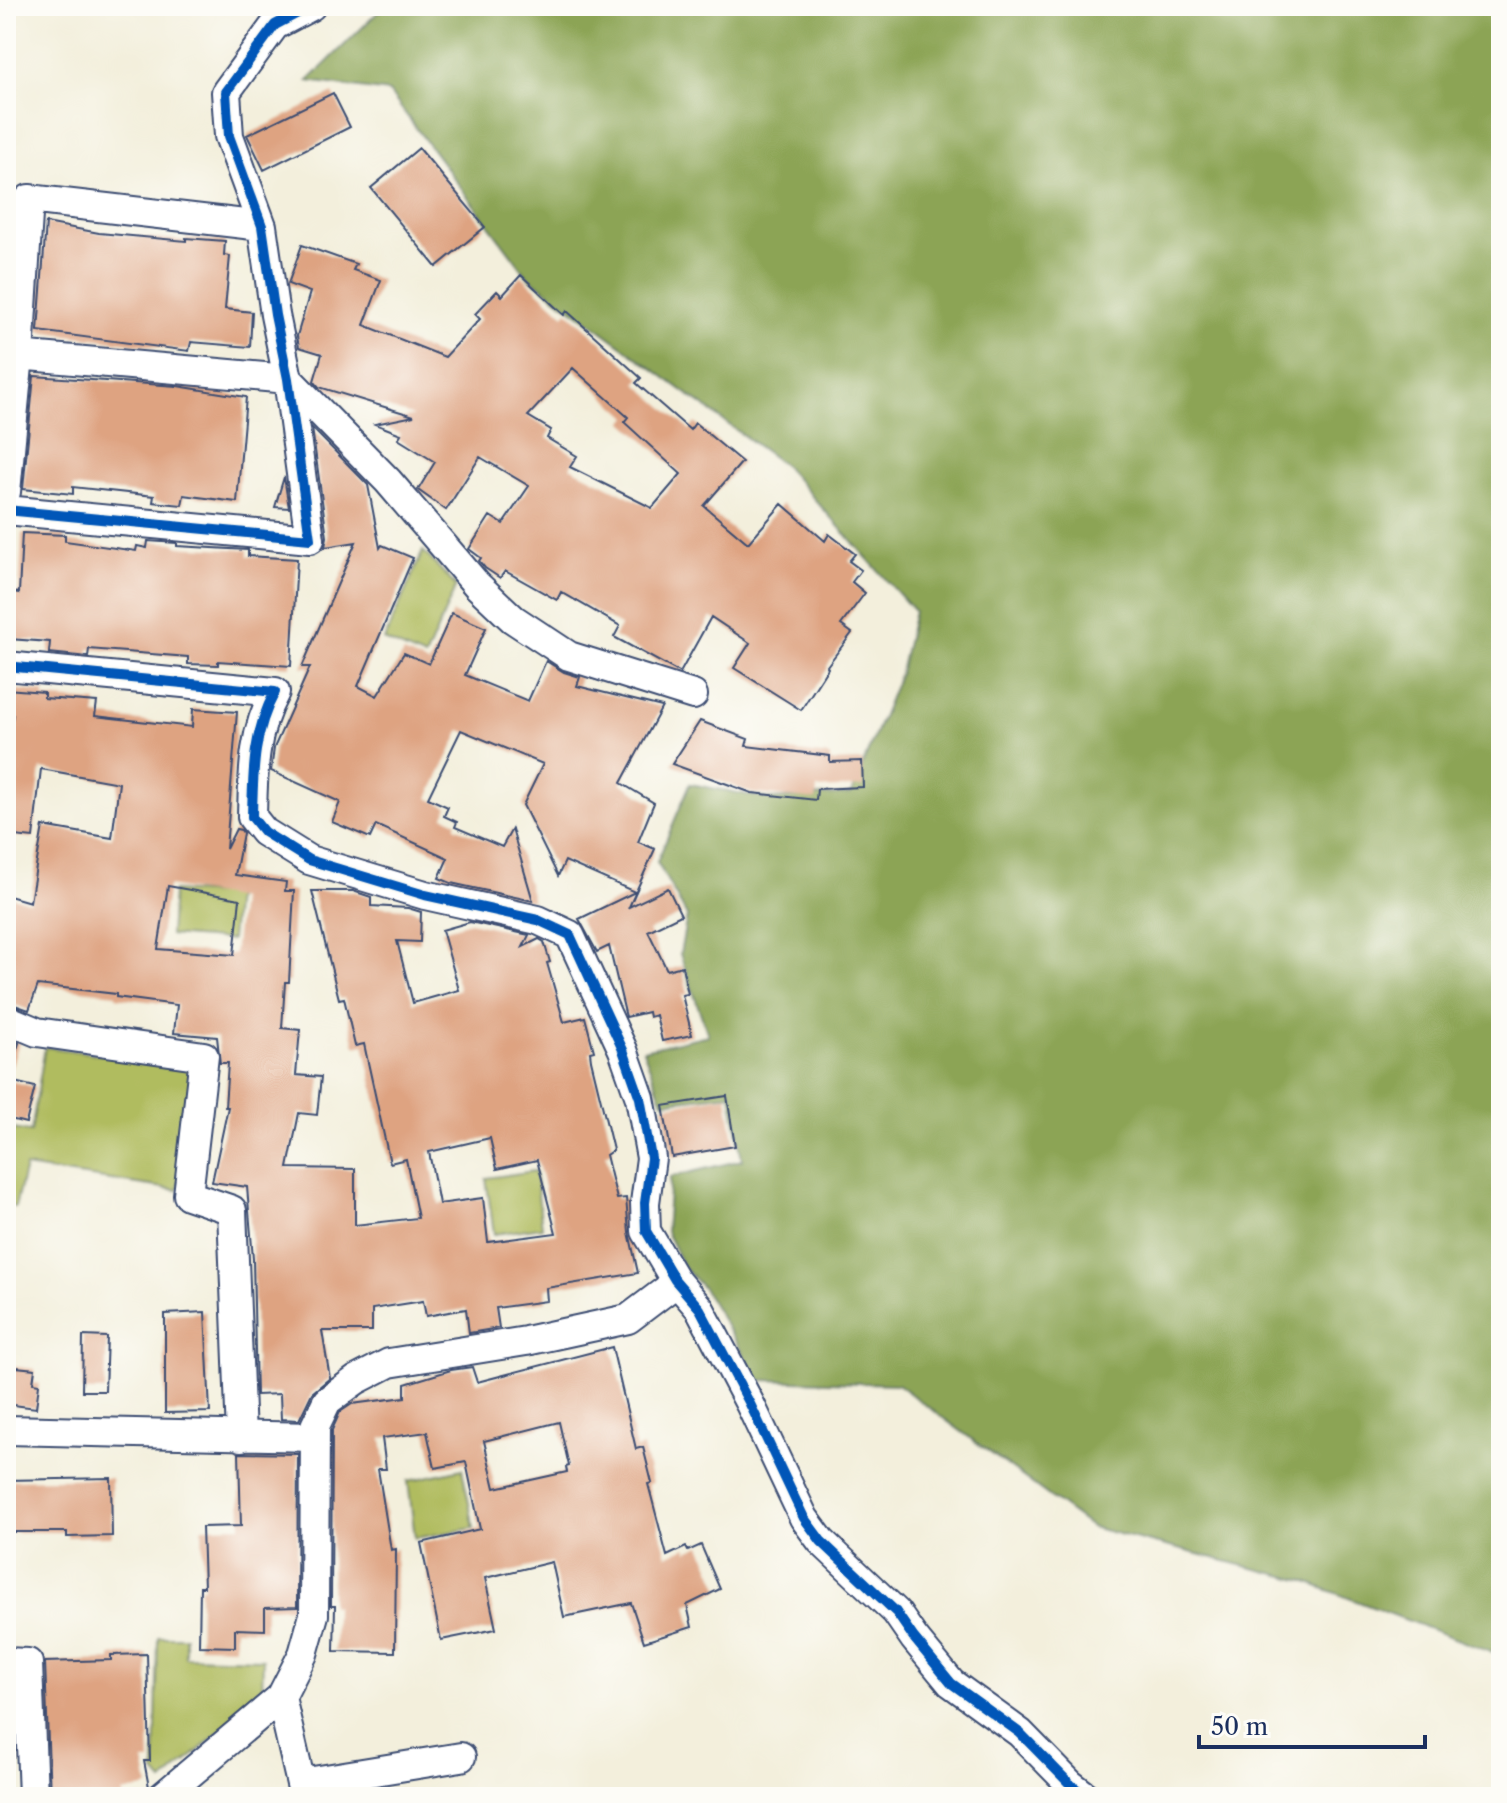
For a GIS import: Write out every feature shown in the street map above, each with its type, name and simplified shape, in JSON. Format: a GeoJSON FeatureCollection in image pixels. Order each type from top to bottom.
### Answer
{"type":"FeatureCollection","features":[{"type":"Feature","properties":{"kind":"street"},"geometry":{"type":"LineString","coordinates":[[6,510],[310,539],[288,379],[262,226],[229,136],[226,92],[275,25],[311,6]]}},
{"type":"Feature","properties":{"kind":"street"},"geometry":{"type":"LineString","coordinates":[[6,492],[18,197],[262,226]]}},
{"type":"Feature","properties":{"kind":"street"},"geometry":{"type":"LineString","coordinates":[[12,355],[288,379],[388,481],[477,585],[513,619],[569,656],[693,695]]}},
{"type":"Feature","properties":{"kind":"street"},"geometry":{"type":"LineString","coordinates":[[6,666],[275,692],[264,712],[253,762],[252,817],[264,832],[309,860],[425,895],[538,920],[570,935],[623,1050],[640,1098],[651,1158],[645,1203],[646,1231],[677,1282],[700,1309],[750,1404],[804,1518],[821,1541],[896,1612],[951,1683],[1020,1733],[1087,1797]]}},
{"type":"Feature","properties":{"kind":"street"},"geometry":{"type":"LineString","coordinates":[[6,1019],[37,1032],[204,1056],[188,1195],[232,1210],[241,1437]]}},
{"type":"Feature","properties":{"kind":"street"},"geometry":{"type":"LineString","coordinates":[[162,1797],[281,1697],[303,1654],[314,1615],[315,1426],[327,1401],[356,1380],[389,1363],[526,1341],[628,1319],[677,1282]]}},
{"type":"Feature","properties":{"kind":"street"},"geometry":{"type":"LineString","coordinates":[[6,1430],[314,1437]]}},
{"type":"Feature","properties":{"kind":"street"},"geometry":{"type":"LineString","coordinates":[[6,1662],[28,1663],[33,1797]]}},
{"type":"Feature","properties":{"kind":"street"},"geometry":{"type":"LineString","coordinates":[[281,1697],[303,1790],[461,1757]]}},
{"type":"Feature","properties":{"kind":"green space"},"geometry":{"type":"Polygon","coordinates":[[[384,6],[1501,6],[1501,1656],[1304,1581],[1091,1527],[897,1384],[759,1380],[703,1288],[684,1268],[666,1232],[670,1177],[742,1160],[731,1094],[663,1102],[643,1050],[708,1035],[680,954],[687,916],[657,862],[690,784],[770,799],[851,794],[900,673],[914,611],[785,466],[528,277],[389,92],[308,81],[384,6]]]}},
{"type":"Feature","properties":{"kind":"green space"},"geometry":{"type":"Polygon","coordinates":[[[423,551],[456,586],[425,658],[384,640],[423,551]]]}},
{"type":"Feature","properties":{"kind":"green space"},"geometry":{"type":"Polygon","coordinates":[[[173,891],[235,895],[231,940],[170,935],[173,891]]]}},
{"type":"Feature","properties":{"kind":"green space"},"geometry":{"type":"Polygon","coordinates":[[[45,1047],[189,1066],[194,1076],[178,1190],[25,1167],[15,1207],[6,1206],[6,1128],[31,1132],[45,1047]]]}},
{"type":"Feature","properties":{"kind":"green space"},"geometry":{"type":"Polygon","coordinates":[[[535,1171],[542,1227],[494,1234],[486,1178],[535,1171]]]}},
{"type":"Feature","properties":{"kind":"green space"},"geometry":{"type":"Polygon","coordinates":[[[462,1469],[474,1528],[415,1538],[408,1481],[462,1469]]]}},
{"type":"Feature","properties":{"kind":"green space"},"geometry":{"type":"Polygon","coordinates":[[[158,1637],[185,1637],[185,1657],[263,1659],[262,1694],[163,1782],[155,1773],[158,1637]]]}},
{"type":"Feature","properties":{"kind":"building"},"geometry":{"type":"Polygon","coordinates":[[[333,93],[350,127],[264,170],[247,135],[333,93]]]}},
{"type":"Feature","properties":{"kind":"building"},"geometry":{"type":"Polygon","coordinates":[[[419,148],[485,227],[436,267],[371,188],[419,148]]]}},
{"type":"Feature","properties":{"kind":"building"},"geometry":{"type":"Polygon","coordinates":[[[46,223],[99,233],[186,241],[186,238],[225,241],[224,255],[230,256],[225,309],[252,312],[250,347],[191,342],[189,351],[38,331],[46,223]]]}},
{"type":"Feature","properties":{"kind":"building"},"geometry":{"type":"Polygon","coordinates":[[[302,245],[356,264],[353,270],[381,280],[364,325],[445,357],[480,319],[475,314],[497,291],[502,296],[521,275],[564,315],[567,311],[641,378],[636,383],[690,430],[695,423],[742,462],[704,506],[748,543],[782,504],[825,541],[829,534],[855,554],[849,561],[861,570],[852,582],[865,593],[841,625],[852,633],[827,666],[801,710],[734,668],[750,643],[711,617],[680,673],[614,637],[620,626],[561,592],[557,600],[505,571],[500,578],[485,568],[479,561],[481,558],[469,549],[490,516],[503,524],[529,486],[480,457],[446,510],[418,490],[435,462],[398,439],[401,434],[375,424],[414,416],[319,387],[314,381],[322,354],[299,347],[297,336],[310,292],[288,284],[302,245]],[[573,368],[528,416],[551,430],[547,438],[577,456],[570,467],[652,508],[681,474],[624,422],[628,417],[573,368]]]}},
{"type":"Feature","properties":{"kind":"building"},"geometry":{"type":"Polygon","coordinates":[[[34,376],[177,386],[246,397],[237,502],[184,495],[182,505],[153,502],[154,496],[73,487],[73,494],[23,489],[34,376]]]}},
{"type":"Feature","properties":{"kind":"building"},"geometry":{"type":"Polygon","coordinates":[[[312,428],[368,485],[380,548],[382,545],[413,558],[358,686],[377,696],[404,653],[429,664],[452,613],[486,628],[465,675],[528,701],[546,661],[580,677],[577,686],[662,707],[621,783],[654,803],[638,842],[655,849],[629,907],[668,888],[681,915],[648,931],[667,970],[682,966],[688,994],[682,995],[692,1035],[662,1041],[656,1015],[649,1017],[648,1012],[626,1017],[609,946],[597,952],[579,919],[635,892],[565,861],[558,876],[523,805],[543,764],[461,730],[428,798],[448,807],[444,816],[457,822],[455,827],[502,847],[512,829],[533,901],[439,878],[448,858],[376,825],[370,838],[332,822],[340,802],[271,771],[274,748],[310,667],[302,667],[356,542],[325,547],[327,537],[312,428]]]}},
{"type":"Feature","properties":{"kind":"building"},"geometry":{"type":"Polygon","coordinates":[[[284,477],[289,508],[275,507],[284,477]]]}},
{"type":"Feature","properties":{"kind":"building"},"geometry":{"type":"Polygon","coordinates":[[[22,533],[65,535],[65,541],[136,551],[137,546],[147,548],[148,541],[248,550],[248,556],[297,559],[291,666],[218,661],[218,665],[188,664],[188,657],[89,649],[88,657],[49,653],[50,642],[9,639],[13,592],[19,593],[22,533]]]}},
{"type":"Feature","properties":{"kind":"building"},"geometry":{"type":"Polygon","coordinates":[[[6,689],[44,692],[44,698],[97,702],[95,716],[192,727],[193,709],[237,712],[226,849],[236,829],[241,830],[235,875],[286,882],[285,891],[294,891],[289,982],[285,982],[282,1028],[300,1030],[296,1075],[321,1077],[317,1115],[299,1113],[288,1168],[355,1169],[355,1225],[418,1218],[406,1159],[390,1163],[364,1044],[355,1046],[344,998],[339,999],[312,891],[353,891],[371,897],[371,906],[408,908],[421,912],[420,942],[397,941],[413,1003],[459,990],[442,930],[470,922],[529,935],[523,947],[539,939],[544,942],[564,1022],[585,1017],[594,1051],[590,1052],[591,1060],[613,1150],[606,1155],[617,1199],[626,1198],[629,1232],[638,1273],[546,1288],[547,1301],[496,1308],[499,1328],[469,1333],[466,1309],[426,1316],[423,1301],[372,1309],[372,1331],[322,1331],[330,1378],[312,1393],[299,1420],[281,1419],[280,1394],[256,1395],[253,1259],[247,1187],[212,1182],[228,1107],[225,1107],[228,1063],[220,1063],[217,1037],[174,1033],[177,1005],[116,997],[116,994],[38,985],[29,1010],[6,1002],[6,895],[30,902],[43,826],[112,838],[119,783],[41,769],[33,838],[6,835],[6,751],[13,715],[6,714],[6,689]],[[168,886],[158,949],[234,955],[240,899],[168,886]],[[490,1138],[429,1152],[439,1204],[483,1198],[488,1242],[556,1233],[537,1160],[497,1169],[490,1138]]]}},
{"type":"Feature","properties":{"kind":"building"},"geometry":{"type":"Polygon","coordinates":[[[700,721],[748,739],[746,746],[830,756],[830,762],[862,761],[863,787],[817,789],[816,800],[752,793],[672,764],[700,721]]]}},
{"type":"Feature","properties":{"kind":"building"},"geometry":{"type":"Polygon","coordinates":[[[6,1037],[19,1043],[11,1067],[6,1067],[6,1037]]]}},
{"type":"Feature","properties":{"kind":"building"},"geometry":{"type":"Polygon","coordinates":[[[6,1080],[35,1087],[26,1123],[6,1118],[6,1080]]]}},
{"type":"Feature","properties":{"kind":"building"},"geometry":{"type":"Polygon","coordinates":[[[727,1096],[735,1146],[672,1157],[663,1106],[727,1096]]]}},
{"type":"Feature","properties":{"kind":"building"},"geometry":{"type":"Polygon","coordinates":[[[205,1312],[210,1412],[165,1413],[165,1314],[205,1312]]]}},
{"type":"Feature","properties":{"kind":"building"},"geometry":{"type":"Polygon","coordinates":[[[83,1336],[107,1337],[105,1391],[82,1391],[83,1336]]]}},
{"type":"Feature","properties":{"kind":"building"},"geometry":{"type":"Polygon","coordinates":[[[612,1347],[636,1449],[643,1447],[652,1483],[648,1484],[667,1556],[686,1547],[688,1551],[701,1545],[720,1589],[687,1605],[692,1627],[644,1642],[631,1603],[564,1617],[552,1562],[485,1578],[496,1629],[441,1640],[421,1543],[480,1529],[466,1462],[435,1468],[427,1432],[382,1438],[386,1469],[378,1469],[391,1550],[396,1549],[395,1652],[334,1651],[335,1606],[331,1606],[332,1430],[340,1412],[352,1404],[405,1397],[405,1384],[451,1370],[472,1367],[477,1382],[612,1347]],[[559,1422],[484,1441],[495,1488],[567,1472],[566,1467],[569,1466],[559,1422]]]}},
{"type":"Feature","properties":{"kind":"building"},"geometry":{"type":"Polygon","coordinates":[[[6,1366],[35,1369],[33,1383],[39,1384],[36,1408],[6,1404],[6,1366]]]}},
{"type":"Feature","properties":{"kind":"building"},"geometry":{"type":"Polygon","coordinates":[[[239,1453],[298,1454],[297,1607],[265,1608],[265,1630],[235,1629],[235,1647],[199,1646],[200,1587],[204,1587],[202,1527],[241,1526],[239,1453]]]}},
{"type":"Feature","properties":{"kind":"building"},"geometry":{"type":"Polygon","coordinates":[[[111,1478],[112,1536],[67,1537],[67,1532],[6,1532],[6,1480],[111,1478]]]}},
{"type":"Feature","properties":{"kind":"building"},"geometry":{"type":"Polygon","coordinates":[[[147,1654],[150,1761],[144,1761],[149,1787],[123,1793],[123,1797],[50,1797],[45,1662],[111,1660],[111,1655],[147,1654]]]}},
{"type":"Feature","properties":{"kind":"building"},"geometry":{"type":"Polygon","coordinates":[[[6,1679],[12,1679],[14,1734],[6,1734],[6,1679]]]}},
{"type":"Feature","properties":{"kind":"cycle path"},"geometry":{"type":"LineString","coordinates":[[6,510],[310,539],[288,379],[262,226],[229,136],[226,92],[275,25],[311,6]]}},
{"type":"Feature","properties":{"kind":"cycle path"},"geometry":{"type":"LineString","coordinates":[[6,666],[275,692],[262,722],[254,768],[252,817],[264,832],[309,860],[425,895],[538,920],[570,935],[623,1050],[640,1098],[651,1158],[645,1203],[646,1231],[675,1280],[700,1309],[750,1404],[804,1518],[821,1541],[896,1612],[951,1683],[1020,1733],[1087,1797]]}}]}
